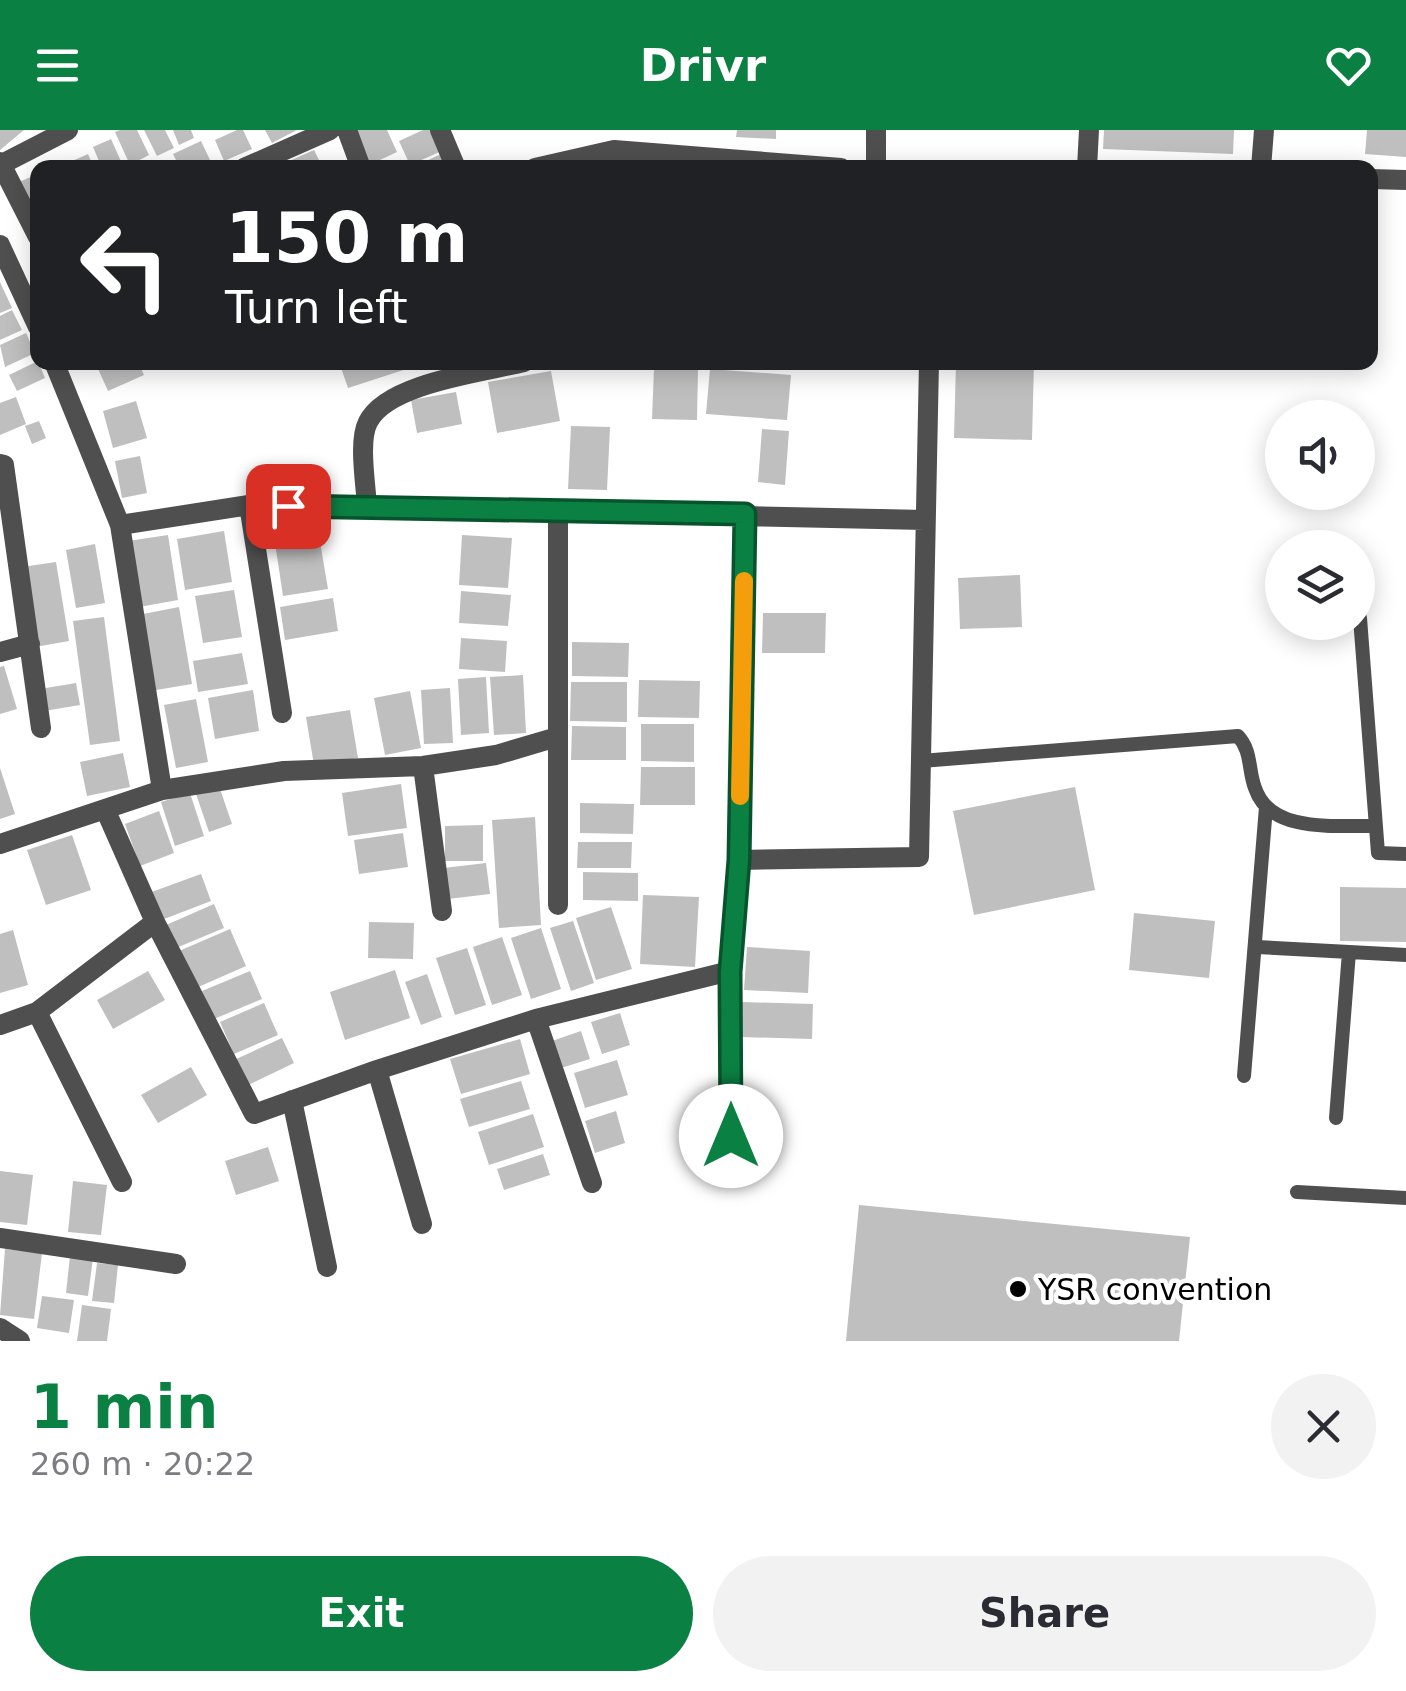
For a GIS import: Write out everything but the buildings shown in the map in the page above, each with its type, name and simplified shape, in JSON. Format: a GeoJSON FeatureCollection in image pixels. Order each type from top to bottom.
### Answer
{"type":"FeatureCollection","features":[{"type":"Feature","properties":{"kind":"street"},"geometry":{"type":"LineString","coordinates":[[30,221],[1,164],[68,130]]}},
{"type":"Feature","properties":{"kind":"street"},"geometry":{"type":"LineString","coordinates":[[262,160],[330,130]]}},
{"type":"Feature","properties":{"kind":"street"},"geometry":{"type":"LineString","coordinates":[[346,130],[359,160]]}},
{"type":"Feature","properties":{"kind":"street"},"geometry":{"type":"LineString","coordinates":[[440,130],[453,160]]}},
{"type":"Feature","properties":{"kind":"street"},"geometry":{"type":"LineString","coordinates":[[639,152],[640,130]]}},
{"type":"Feature","properties":{"kind":"street"},"geometry":{"type":"LineString","coordinates":[[876,130],[876,160]]}},
{"type":"Feature","properties":{"kind":"street"},"geometry":{"type":"LineString","coordinates":[[1087,160],[1089,130]]}},
{"type":"Feature","properties":{"kind":"street"},"geometry":{"type":"LineString","coordinates":[[1262,160],[1264,130]]}},
{"type":"Feature","properties":{"kind":"street"},"geometry":{"type":"LineString","coordinates":[[570,160],[614,150],[718,160]]}},
{"type":"Feature","properties":{"kind":"street"},"geometry":{"type":"LineString","coordinates":[[1378,179],[1406,180]]}},
{"type":"Feature","properties":{"kind":"street"},"geometry":{"type":"LineString","coordinates":[[0,246],[30,310]]}},
{"type":"Feature","properties":{"kind":"street"},"geometry":{"type":"LineString","coordinates":[[57,370],[120,524],[162,790]]}},
{"type":"Feature","properties":{"kind":"street"},"geometry":{"type":"LineString","coordinates":[[367,507],[364,436],[368,422],[379,408],[408,390],[491,370]]}},
{"type":"Feature","properties":{"kind":"street"},"geometry":{"type":"LineString","coordinates":[[739,860],[919,857],[929,370]]}},
{"type":"Feature","properties":{"kind":"street"},"geometry":{"type":"LineString","coordinates":[[0,464],[4,465],[42,728]]}},
{"type":"Feature","properties":{"kind":"street"},"geometry":{"type":"LineString","coordinates":[[120,524],[249,505],[925,520]]}},
{"type":"Feature","properties":{"kind":"street"},"geometry":{"type":"LineString","coordinates":[[249,505],[282,713]]}},
{"type":"Feature","properties":{"kind":"street"},"geometry":{"type":"LineString","coordinates":[[558,511],[558,905]]}},
{"type":"Feature","properties":{"kind":"street"},"geometry":{"type":"LineString","coordinates":[[731,1136],[730,972],[739,860],[745,514]]}},
{"type":"Feature","properties":{"kind":"street"},"geometry":{"type":"LineString","coordinates":[[0,652],[30,644]]}},
{"type":"Feature","properties":{"kind":"street"},"geometry":{"type":"LineString","coordinates":[[0,844],[162,790],[284,771],[423,766],[496,755],[557,737]]}},
{"type":"Feature","properties":{"kind":"street"},"geometry":{"type":"LineString","coordinates":[[423,766],[442,912]]}},
{"type":"Feature","properties":{"kind":"street"},"geometry":{"type":"LineString","coordinates":[[105,809],[156,922],[254,1114],[536,1019],[730,972]]}},
{"type":"Feature","properties":{"kind":"street"},"geometry":{"type":"LineString","coordinates":[[0,1025],[37,1012],[156,922]]}},
{"type":"Feature","properties":{"kind":"street"},"geometry":{"type":"LineString","coordinates":[[37,1012],[122,1182]]}},
{"type":"Feature","properties":{"kind":"street"},"geometry":{"type":"LineString","coordinates":[[536,1019],[592,1183]]}},
{"type":"Feature","properties":{"kind":"street"},"geometry":{"type":"LineString","coordinates":[[377,1070],[422,1224]]}},
{"type":"Feature","properties":{"kind":"street"},"geometry":{"type":"LineString","coordinates":[[292,1100],[326,1267]]}},
{"type":"Feature","properties":{"kind":"street"},"geometry":{"type":"LineString","coordinates":[[0,1238],[176,1264]]}},
{"type":"Feature","properties":{"kind":"street"},"geometry":{"type":"LineString","coordinates":[[0,1328],[20,1341]]}},
{"type":"Feature","properties":{"kind":"lane"},"geometry":{"type":"LineString","coordinates":[[1362,640],[1378,853],[1406,854]]}},
{"type":"Feature","properties":{"kind":"lane"},"geometry":{"type":"LineString","coordinates":[[921,761],[1238,736],[1246,745],[1255,790],[1266,808],[1295,822],[1376,826]]}},
{"type":"Feature","properties":{"kind":"lane"},"geometry":{"type":"LineString","coordinates":[[1244,1076],[1266,808]]}},
{"type":"Feature","properties":{"kind":"lane"},"geometry":{"type":"LineString","coordinates":[[1257,946],[1406,955]]}},
{"type":"Feature","properties":{"kind":"lane"},"geometry":{"type":"LineString","coordinates":[[1336,1118],[1348,952]]}},
{"type":"Feature","properties":{"kind":"lane"},"geometry":{"type":"LineString","coordinates":[[1297,1192],[1406,1198]]}},
{"type":"Feature","properties":{"kind":"slow traffic"},"geometry":{"type":"LineString","coordinates":[[740,796],[744,581]]}},
{"type":"Feature","properties":{"kind":"place","name":"YSR convention"},"geometry":{"type":"Point","coordinates":[1018,1289]}},
{"type":"Feature","properties":{"kind":"route"},"geometry":{"type":"LineString","coordinates":[[288,506],[745,514],[739,860],[730,972],[731,1136]]}}]}
